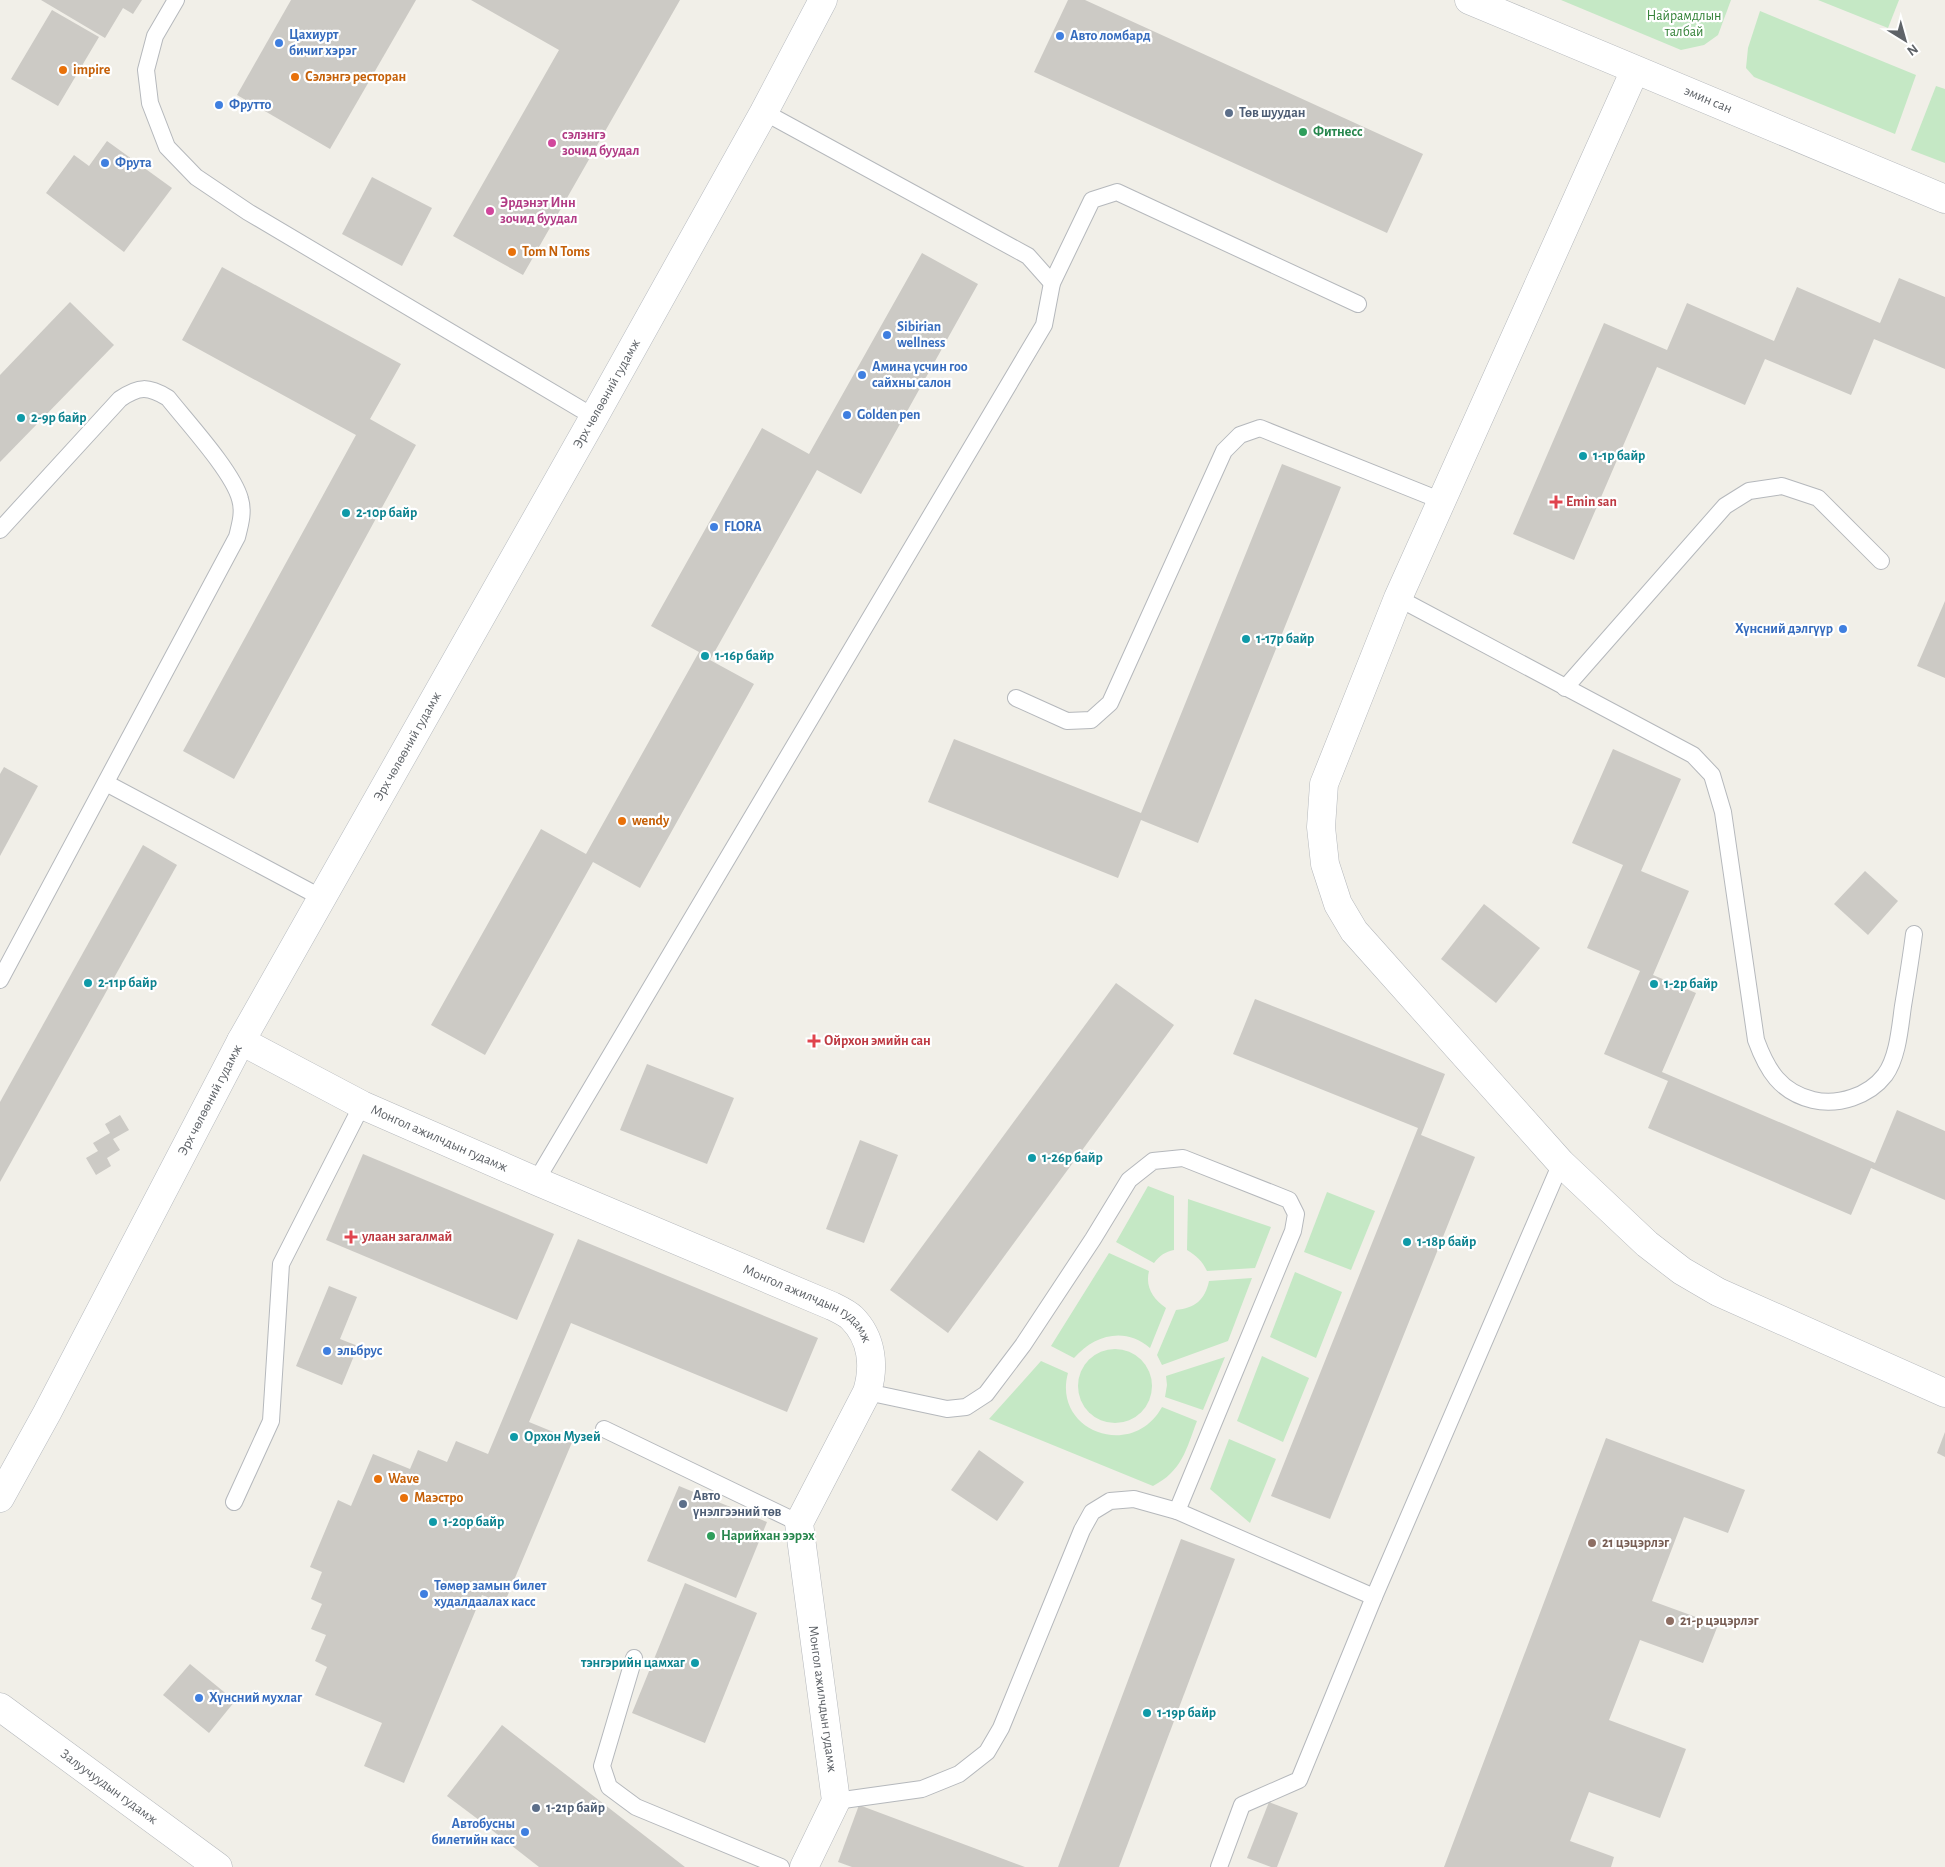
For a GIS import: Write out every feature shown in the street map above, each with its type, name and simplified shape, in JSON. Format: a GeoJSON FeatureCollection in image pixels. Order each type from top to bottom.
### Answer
{"type":"FeatureCollection","features":[{"type":"Feature","properties":{"kind":"street","name":"Эрх чөлөөний гудамж"},"geometry":{"type":"LineString","coordinates":[[0,1498],[47,1413],[241,1041],[594,417],[764,112],[823,0]]}},
{"type":"Feature","properties":{"kind":"street","name":"эмин сан"},"geometry":{"type":"LineString","coordinates":[[1469,0],[1945,199]]}},
{"type":"Feature","properties":{"kind":"street"},"geometry":{"type":"LineString","coordinates":[[1635,70],[1398,598],[1324,784],[1321,827],[1325,864],[1338,904],[1354,931],[1561,1163],[1647,1244],[1682,1271],[1718,1292],[1945,1393]]}},
{"type":"Feature","properties":{"kind":"street","name":"Монгол ажилчдын гудамж"},"geometry":{"type":"LineString","coordinates":[[241,1041],[362,1105],[832,1306],[851,1318],[865,1336],[872,1358],[872,1377],[867,1392],[799,1523],[836,1802]]}},
{"type":"Feature","properties":{"kind":"street","name":"Залуучуудын гудамж"},"geometry":{"type":"LineString","coordinates":[[0,1707],[218,1867]]}},
{"type":"Feature","properties":{"kind":"street"},"geometry":{"type":"LineString","coordinates":[[804,1867],[836,1802]]}},
{"type":"Feature","properties":{"kind":"lane"},"geometry":{"type":"LineString","coordinates":[[176,0],[155,36],[146,70],[150,103],[167,147],[196,177],[248,212],[594,417]]}},
{"type":"Feature","properties":{"kind":"lane"},"geometry":{"type":"LineString","coordinates":[[764,112],[1028,256],[1052,283]]}},
{"type":"Feature","properties":{"kind":"lane"},"geometry":{"type":"LineString","coordinates":[[536,1181],[1044,325],[1052,283],[1092,200],[1117,192],[1358,304]]}},
{"type":"Feature","properties":{"kind":"lane"},"geometry":{"type":"LineString","coordinates":[[0,530],[120,399],[131,392],[143,388],[156,391],[168,398],[227,473],[240,499],[242,519],[236,537],[0,980]]}},
{"type":"Feature","properties":{"kind":"lane"},"geometry":{"type":"LineString","coordinates":[[1016,698],[1067,721],[1091,720],[1110,703],[1224,451],[1240,435],[1260,428],[1442,501]]}},
{"type":"Feature","properties":{"kind":"lane"},"geometry":{"type":"LineString","coordinates":[[1565,688],[1725,506],[1749,491],[1782,486],[1818,498],[1881,561]]}},
{"type":"Feature","properties":{"kind":"lane"},"geometry":{"type":"LineString","coordinates":[[1398,598],[1693,755],[1712,775],[1723,812],[1756,1040],[1764,1062],[1778,1080],[1798,1096],[1822,1102],[1847,1100],[1868,1091],[1885,1074],[1896,1048],[1914,934]]}},
{"type":"Feature","properties":{"kind":"lane"},"geometry":{"type":"LineString","coordinates":[[106,783],[322,898]]}},
{"type":"Feature","properties":{"kind":"lane"},"geometry":{"type":"LineString","coordinates":[[234,1502],[271,1421],[281,1264],[362,1105]]}},
{"type":"Feature","properties":{"kind":"lane"},"geometry":{"type":"LineString","coordinates":[[867,1392],[947,1409],[966,1407],[986,1394],[1023,1345],[1129,1180],[1153,1161],[1183,1158],[1289,1200],[1296,1214],[1293,1231],[1177,1511]]}},
{"type":"Feature","properties":{"kind":"lane"},"geometry":{"type":"LineString","coordinates":[[1219,1867],[1242,1805],[1299,1780],[1374,1597],[1561,1163]]}},
{"type":"Feature","properties":{"kind":"lane"},"geometry":{"type":"LineString","coordinates":[[604,1429],[799,1523]]}},
{"type":"Feature","properties":{"kind":"lane"},"geometry":{"type":"LineString","coordinates":[[836,1802],[922,1789],[959,1774],[987,1752],[1001,1728],[1082,1530],[1092,1512],[1110,1501],[1134,1499],[1177,1511],[1374,1597]]}},
{"type":"Feature","properties":{"kind":"lane"},"geometry":{"type":"LineString","coordinates":[[634,1658],[602,1766],[609,1787],[636,1807],[781,1867]]}},
{"type":"Feature","properties":{"kind":"green space","name":"Найрамдлын талбай"},"geometry":{"type":"Polygon","coordinates":[[[1561,0],[1731,0],[1718,35],[1704,45],[1681,50],[1561,0]]]}},
{"type":"Feature","properties":{"kind":"green space"},"geometry":{"type":"Polygon","coordinates":[[[1818,0],[1899,0],[1888,28],[1818,0]]]}},
{"type":"Feature","properties":{"kind":"green space"},"geometry":{"type":"Polygon","coordinates":[[[1760,11],[1916,75],[1895,134],[1754,77],[1746,68],[1748,48],[1760,11]]]}},
{"type":"Feature","properties":{"kind":"green space"},"geometry":{"type":"Polygon","coordinates":[[[1936,86],[1945,89],[1945,163],[1911,150],[1936,86]]]}},
{"type":"Feature","properties":{"kind":"green space"},"geometry":{"type":"Polygon","coordinates":[[[1148,1186],[1174,1196],[1174,1250],[1163,1254],[1154,1263],[1116,1242],[1148,1186]]]}},
{"type":"Feature","properties":{"kind":"green space"},"geometry":{"type":"Polygon","coordinates":[[[1327,1192],[1375,1211],[1351,1270],[1304,1252],[1327,1192]]]}},
{"type":"Feature","properties":{"kind":"green space"},"geometry":{"type":"Polygon","coordinates":[[[1188,1199],[1271,1227],[1255,1268],[1207,1271],[1199,1259],[1187,1250],[1188,1199]]]}},
{"type":"Feature","properties":{"kind":"green space"},"geometry":{"type":"Polygon","coordinates":[[[1109,1253],[1149,1271],[1148,1282],[1151,1292],[1157,1301],[1166,1308],[1150,1348],[1130,1337],[1110,1336],[1091,1344],[1074,1358],[1051,1346],[1109,1253]]]}},
{"type":"Feature","properties":{"kind":"green space"},"geometry":{"type":"Polygon","coordinates":[[[1295,1272],[1342,1292],[1316,1358],[1270,1337],[1295,1272]]]}},
{"type":"Feature","properties":{"kind":"green space"},"geometry":{"type":"Polygon","coordinates":[[[1252,1278],[1228,1341],[1162,1365],[1157,1355],[1176,1310],[1189,1307],[1198,1302],[1205,1293],[1209,1281],[1252,1278]]]}},
{"type":"Feature","properties":{"kind":"green space"},"geometry":{"type":"Polygon","coordinates":[[[1108,1349],[1122,1349],[1136,1355],[1146,1365],[1152,1379],[1150,1400],[1136,1417],[1122,1423],[1108,1423],[1094,1417],[1084,1407],[1078,1393],[1078,1379],[1084,1365],[1094,1355],[1108,1349]]]}},
{"type":"Feature","properties":{"kind":"green space"},"geometry":{"type":"Polygon","coordinates":[[[1262,1356],[1309,1378],[1283,1442],[1237,1421],[1262,1356]]]}},
{"type":"Feature","properties":{"kind":"green space"},"geometry":{"type":"Polygon","coordinates":[[[1225,1357],[1203,1410],[1165,1397],[1166,1376],[1225,1357]]]}},
{"type":"Feature","properties":{"kind":"green space"},"geometry":{"type":"Polygon","coordinates":[[[1041,1361],[1068,1373],[1066,1393],[1072,1410],[1083,1423],[1098,1432],[1115,1435],[1132,1433],[1149,1423],[1162,1407],[1197,1421],[1182,1459],[1171,1474],[1153,1486],[989,1419],[1041,1361]]]}},
{"type":"Feature","properties":{"kind":"green space"},"geometry":{"type":"Polygon","coordinates":[[[1229,1439],[1276,1459],[1250,1523],[1210,1489],[1229,1439]]]}},
{"type":"Feature","properties":{"kind":"building"},"geometry":{"type":"Polygon","coordinates":[[[41,0],[142,0],[133,14],[123,8],[105,38],[41,0]]]}},
{"type":"Feature","properties":{"kind":"building"},"geometry":{"type":"Polygon","coordinates":[[[291,0],[416,0],[330,149],[237,95],[291,0]]]}},
{"type":"Feature","properties":{"kind":"building","name":"сэлэнгэ зочид буудал"},"geometry":{"type":"Polygon","coordinates":[[[471,0],[680,0],[523,275],[453,236],[559,50],[471,0]]]}},
{"type":"Feature","properties":{"kind":"building","name":"Төв шуудан"},"geometry":{"type":"Polygon","coordinates":[[[1068,0],[1085,0],[1423,154],[1387,233],[1034,72],[1068,0]]]}},
{"type":"Feature","properties":{"kind":"building"},"geometry":{"type":"Polygon","coordinates":[[[52,10],[99,37],[58,106],[11,79],[52,10]]]}},
{"type":"Feature","properties":{"kind":"building"},"geometry":{"type":"Polygon","coordinates":[[[107,141],[172,188],[124,252],[46,193],[74,155],[89,166],[107,141]]]}},
{"type":"Feature","properties":{"kind":"building"},"geometry":{"type":"Polygon","coordinates":[[[372,177],[432,208],[402,266],[342,234],[372,177]]]}},
{"type":"Feature","properties":{"kind":"building","name":"1-16р байр"},"geometry":{"type":"Polygon","coordinates":[[[922,253],[978,284],[861,494],[817,470],[710,660],[754,684],[640,888],[593,862],[485,1055],[431,1025],[541,829],[586,854],[699,652],[651,626],[762,428],[809,454],[922,253]]]}},
{"type":"Feature","properties":{"kind":"building","name":"2-10р байр"},"geometry":{"type":"Polygon","coordinates":[[[222,267],[401,364],[370,419],[416,445],[234,779],[183,751],[356,435],[182,340],[222,267]]]}},
{"type":"Feature","properties":{"kind":"building","name":"1-1р байр"},"geometry":{"type":"Polygon","coordinates":[[[1899,278],[1945,297],[1945,369],[1874,339],[1851,395],[1765,359],[1745,405],[1657,367],[1574,560],[1513,534],[1604,323],[1667,350],[1687,303],[1774,341],[1797,287],[1880,323],[1899,278]]]}},
{"type":"Feature","properties":{"kind":"building","name":"2-9р байр"},"geometry":{"type":"Polygon","coordinates":[[[70,302],[114,345],[0,462],[0,375],[70,302]]]}},
{"type":"Feature","properties":{"kind":"building","name":"1-17р байр"},"geometry":{"type":"Polygon","coordinates":[[[1282,464],[1341,487],[1198,843],[1141,820],[1118,878],[928,802],[954,739],[1141,813],[1282,464]]]}},
{"type":"Feature","properties":{"kind":"building"},"geometry":{"type":"Polygon","coordinates":[[[1945,601],[1945,678],[1917,666],[1945,601]]]}},
{"type":"Feature","properties":{"kind":"building","name":"1-2р байр"},"geometry":{"type":"Polygon","coordinates":[[[1613,749],[1681,779],[1641,871],[1689,891],[1653,975],[1696,993],[1662,1072],[1875,1163],[1897,1110],[1945,1131],[1945,1200],[1871,1168],[1851,1215],[1648,1128],[1668,1081],[1604,1054],[1640,971],[1587,948],[1623,865],[1572,843],[1613,749]]]}},
{"type":"Feature","properties":{"kind":"building"},"geometry":{"type":"Polygon","coordinates":[[[4,767],[38,786],[0,856],[0,774],[4,767]]]}},
{"type":"Feature","properties":{"kind":"building","name":"2-11р байр"},"geometry":{"type":"Polygon","coordinates":[[[143,845],[177,865],[0,1182],[0,1102],[143,845]]]}},
{"type":"Feature","properties":{"kind":"building"},"geometry":{"type":"Polygon","coordinates":[[[1865,871],[1898,901],[1868,935],[1834,904],[1865,871]]]}},
{"type":"Feature","properties":{"kind":"building"},"geometry":{"type":"Polygon","coordinates":[[[1484,904],[1540,948],[1496,1003],[1441,959],[1484,904]]]}},
{"type":"Feature","properties":{"kind":"building","name":"1-26р байр"},"geometry":{"type":"Polygon","coordinates":[[[1116,983],[1174,1025],[948,1333],[890,1290],[1116,983]]]}},
{"type":"Feature","properties":{"kind":"building","name":"1-18р байр"},"geometry":{"type":"Polygon","coordinates":[[[1255,999],[1445,1074],[1421,1135],[1475,1157],[1330,1519],[1271,1496],[1418,1128],[1233,1054],[1255,999]]]}},
{"type":"Feature","properties":{"kind":"building"},"geometry":{"type":"Polygon","coordinates":[[[647,1064],[734,1098],[707,1164],[620,1130],[647,1064]]]}},
{"type":"Feature","properties":{"kind":"building"},"geometry":{"type":"Polygon","coordinates":[[[120,1115],[129,1130],[113,1139],[120,1150],[107,1158],[111,1166],[96,1175],[86,1158],[98,1151],[93,1143],[110,1133],[105,1124],[120,1115]]]}},
{"type":"Feature","properties":{"kind":"building"},"geometry":{"type":"Polygon","coordinates":[[[860,1140],[898,1155],[864,1243],[826,1229],[860,1140]]]}},
{"type":"Feature","properties":{"kind":"building"},"geometry":{"type":"Polygon","coordinates":[[[363,1154],[554,1234],[517,1320],[326,1240],[363,1154]]]}},
{"type":"Feature","properties":{"kind":"building","name":"1-20р байр"},"geometry":{"type":"Polygon","coordinates":[[[578,1239],[818,1338],[787,1412],[571,1323],[529,1422],[573,1440],[504,1604],[482,1595],[404,1783],[364,1766],[382,1723],[315,1695],[327,1667],[315,1661],[326,1635],[311,1629],[322,1604],[311,1599],[322,1572],[310,1567],[338,1500],[351,1506],[373,1454],[410,1469],[418,1450],[447,1462],[456,1441],[488,1454],[578,1239]]]}},
{"type":"Feature","properties":{"kind":"building"},"geometry":{"type":"Polygon","coordinates":[[[329,1286],[357,1297],[340,1339],[358,1346],[342,1385],[296,1366],[329,1286]]]}},
{"type":"Feature","properties":{"kind":"building"},"geometry":{"type":"Polygon","coordinates":[[[1945,1432],[1945,1457],[1937,1453],[1945,1432]]]}},
{"type":"Feature","properties":{"kind":"building","name":"21-р цэцэрлэг"},"geometry":{"type":"Polygon","coordinates":[[[1606,1438],[1745,1490],[1728,1533],[1684,1517],[1652,1601],[1718,1625],[1703,1663],[1640,1640],[1609,1720],[1686,1749],[1660,1818],[1589,1792],[1570,1841],[1614,1857],[1611,1867],[1444,1867],[1606,1438]]]}},
{"type":"Feature","properties":{"kind":"building"},"geometry":{"type":"Polygon","coordinates":[[[979,1450],[1024,1482],[997,1521],[951,1490],[979,1450]]]}},
{"type":"Feature","properties":{"kind":"building"},"geometry":{"type":"Polygon","coordinates":[[[679,1486],[767,1522],[736,1598],[647,1561],[679,1486]]]}},
{"type":"Feature","properties":{"kind":"building","name":"1-19р байр"},"geometry":{"type":"Polygon","coordinates":[[[1181,1539],[1235,1559],[1119,1867],[1058,1867],[1181,1539]]]}},
{"type":"Feature","properties":{"kind":"building","name":"тэнгэрийн цамхаг"},"geometry":{"type":"Polygon","coordinates":[[[685,1583],[757,1613],[705,1743],[632,1713],[685,1583]]]}},
{"type":"Feature","properties":{"kind":"building","name":"Хүнсний мухлаг"},"geometry":{"type":"Polygon","coordinates":[[[190,1664],[235,1701],[209,1733],[163,1695],[190,1664]]]}},
{"type":"Feature","properties":{"kind":"building","name":"1-21р байр"},"geometry":{"type":"Polygon","coordinates":[[[502,1725],[685,1867],[539,1867],[447,1796],[502,1725]]]}},
{"type":"Feature","properties":{"kind":"building"},"geometry":{"type":"Polygon","coordinates":[[[1269,1802],[1298,1813],[1277,1867],[1271,1867],[1247,1858],[1269,1802]]]}},
{"type":"Feature","properties":{"kind":"building"},"geometry":{"type":"Polygon","coordinates":[[[859,1805],[1025,1867],[852,1867],[838,1862],[859,1805]]]}},
{"type":"Feature","properties":{"kind":"place","name":"Авто ломбард"},"geometry":{"type":"Point","coordinates":[1060,36]}},
{"type":"Feature","properties":{"kind":"place","name":"Цахиурт бичиг хэрэг"},"geometry":{"type":"Point","coordinates":[279,43]}},
{"type":"Feature","properties":{"kind":"place","name":"impire"},"geometry":{"type":"Point","coordinates":[63,70]}},
{"type":"Feature","properties":{"kind":"place","name":"Сэлэнгэ ресторан"},"geometry":{"type":"Point","coordinates":[295,77]}},
{"type":"Feature","properties":{"kind":"place","name":"Фрутто"},"geometry":{"type":"Point","coordinates":[219,105]}},
{"type":"Feature","properties":{"kind":"place","name":"Төв шуудан"},"geometry":{"type":"Point","coordinates":[1229,113]}},
{"type":"Feature","properties":{"kind":"place","name":"Фитнесс"},"geometry":{"type":"Point","coordinates":[1303,132]}},
{"type":"Feature","properties":{"kind":"place","name":"сэлэнгэ зочид буудал"},"geometry":{"type":"Point","coordinates":[552,143]}},
{"type":"Feature","properties":{"kind":"place","name":"Фрута"},"geometry":{"type":"Point","coordinates":[105,163]}},
{"type":"Feature","properties":{"kind":"place","name":"Эрдэнэт Инн зочид буудал"},"geometry":{"type":"Point","coordinates":[490,211]}},
{"type":"Feature","properties":{"kind":"place","name":"Tom N Toms"},"geometry":{"type":"Point","coordinates":[512,252]}},
{"type":"Feature","properties":{"kind":"place","name":"Sibirian wellness"},"geometry":{"type":"Point","coordinates":[887,335]}},
{"type":"Feature","properties":{"kind":"place","name":"Амина үсчин гоо сайхны салон"},"geometry":{"type":"Point","coordinates":[862,375]}},
{"type":"Feature","properties":{"kind":"place","name":"Golden pen"},"geometry":{"type":"Point","coordinates":[847,415]}},
{"type":"Feature","properties":{"kind":"place","name":"2-9р байр"},"geometry":{"type":"Point","coordinates":[21,418]}},
{"type":"Feature","properties":{"kind":"place","name":"1-1р байр"},"geometry":{"type":"Point","coordinates":[1583,456]}},
{"type":"Feature","properties":{"kind":"place","name":"Emin san"},"geometry":{"type":"Point","coordinates":[1556,502]}},
{"type":"Feature","properties":{"kind":"place","name":"2-10р байр"},"geometry":{"type":"Point","coordinates":[346,513]}},
{"type":"Feature","properties":{"kind":"place","name":"FLORA"},"geometry":{"type":"Point","coordinates":[714,527]}},
{"type":"Feature","properties":{"kind":"place","name":"Хүнсний дэлгүүр"},"geometry":{"type":"Point","coordinates":[1843,629]}},
{"type":"Feature","properties":{"kind":"place","name":"1-17р байр"},"geometry":{"type":"Point","coordinates":[1246,639]}},
{"type":"Feature","properties":{"kind":"place","name":"1-16р байр"},"geometry":{"type":"Point","coordinates":[705,656]}},
{"type":"Feature","properties":{"kind":"place","name":"wendy"},"geometry":{"type":"Point","coordinates":[622,821]}},
{"type":"Feature","properties":{"kind":"place","name":"2-11р байр"},"geometry":{"type":"Point","coordinates":[88,983]}},
{"type":"Feature","properties":{"kind":"place","name":"1-2р байр"},"geometry":{"type":"Point","coordinates":[1654,984]}},
{"type":"Feature","properties":{"kind":"place","name":"Ойрхон эмийн сан"},"geometry":{"type":"Point","coordinates":[814,1041]}},
{"type":"Feature","properties":{"kind":"place","name":"1-26р байр"},"geometry":{"type":"Point","coordinates":[1032,1158]}},
{"type":"Feature","properties":{"kind":"place","name":"улаан загалмай"},"geometry":{"type":"Point","coordinates":[351,1237]}},
{"type":"Feature","properties":{"kind":"place","name":"1-18р байр"},"geometry":{"type":"Point","coordinates":[1407,1242]}},
{"type":"Feature","properties":{"kind":"place","name":"эльбрус"},"geometry":{"type":"Point","coordinates":[327,1351]}},
{"type":"Feature","properties":{"kind":"place","name":"Орхон Myзей"},"geometry":{"type":"Point","coordinates":[514,1437]}},
{"type":"Feature","properties":{"kind":"place","name":"Wave"},"geometry":{"type":"Point","coordinates":[378,1479]}},
{"type":"Feature","properties":{"kind":"place","name":"Маэстро"},"geometry":{"type":"Point","coordinates":[404,1498]}},
{"type":"Feature","properties":{"kind":"place","name":"Авто үнэлгээний төв"},"geometry":{"type":"Point","coordinates":[683,1504]}},
{"type":"Feature","properties":{"kind":"place","name":"1-20р байр"},"geometry":{"type":"Point","coordinates":[433,1522]}},
{"type":"Feature","properties":{"kind":"place","name":"Нарийхан ээрэх"},"geometry":{"type":"Point","coordinates":[711,1536]}},
{"type":"Feature","properties":{"kind":"place","name":"21 цэцэрлэг"},"geometry":{"type":"Point","coordinates":[1592,1543]}},
{"type":"Feature","properties":{"kind":"place","name":"Төмөр замын билет худалдаалах касс"},"geometry":{"type":"Point","coordinates":[424,1594]}},
{"type":"Feature","properties":{"kind":"place","name":"21-р цэцэрлэг"},"geometry":{"type":"Point","coordinates":[1670,1621]}},
{"type":"Feature","properties":{"kind":"place","name":"тэнгэрийн цамхаг"},"geometry":{"type":"Point","coordinates":[695,1663]}},
{"type":"Feature","properties":{"kind":"place","name":"Хүнсний мухлаг"},"geometry":{"type":"Point","coordinates":[199,1698]}},
{"type":"Feature","properties":{"kind":"place","name":"1-19р байр"},"geometry":{"type":"Point","coordinates":[1147,1713]}},
{"type":"Feature","properties":{"kind":"place","name":"1-21р байр"},"geometry":{"type":"Point","coordinates":[536,1808]}},
{"type":"Feature","properties":{"kind":"place","name":"Автобусны билетийн касс"},"geometry":{"type":"Point","coordinates":[525,1832]}}]}
